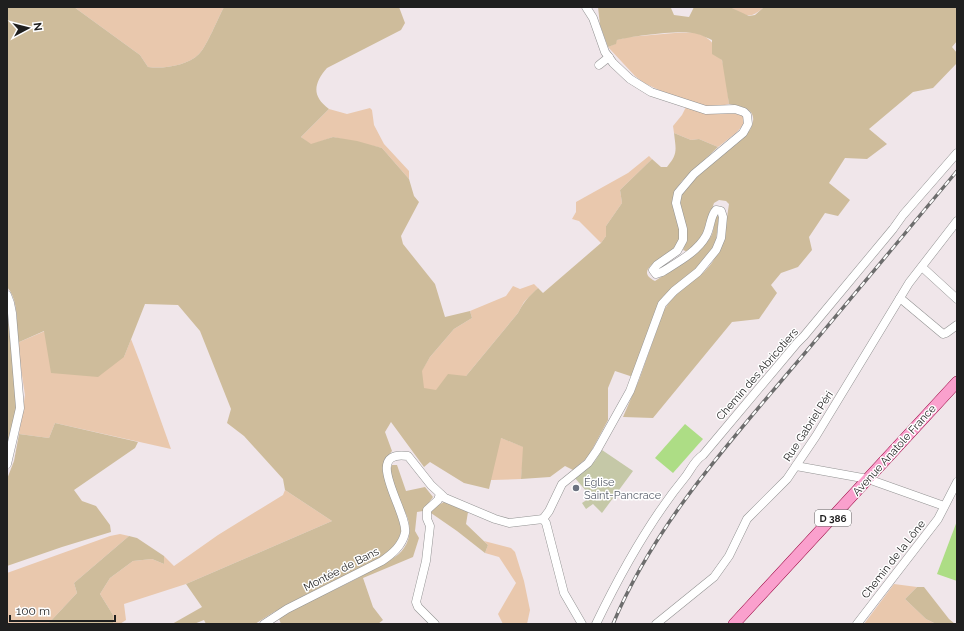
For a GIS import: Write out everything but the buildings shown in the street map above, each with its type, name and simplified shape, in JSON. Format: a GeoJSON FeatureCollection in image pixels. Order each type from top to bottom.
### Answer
{"type":"FeatureCollection","features":[{"type":"Feature","properties":{"kind":"main road","name":"Avenue Anatole France"},"geometry":{"type":"LineString","coordinates":[[734,624],[957,382]]}},
{"type":"Feature","properties":{"kind":"street"},"geometry":{"type":"LineString","coordinates":[[435,624],[418,607],[416,598],[424,572],[427,555],[430,526],[427,519],[427,510],[438,500],[440,494],[445,498],[473,510],[509,523],[543,519],[549,511],[562,484],[588,462],[613,423],[630,391],[662,304],[674,291],[698,272],[716,250],[721,238],[723,217],[721,211],[716,210],[712,213],[709,230],[698,247],[662,272],[656,274],[653,272],[657,264],[677,252],[683,240],[683,229],[676,203],[678,193],[694,174],[739,137],[747,128],[747,115],[740,110],[706,110],[651,92],[630,79],[605,52],[593,18],[586,7]]}},
{"type":"Feature","properties":{"kind":"street"},"geometry":{"type":"LineString","coordinates":[[600,65],[609,57]]}},
{"type":"Feature","properties":{"kind":"street","name":"Chemin des Abricotiers"},"geometry":{"type":"LineString","coordinates":[[596,624],[610,594],[639,544],[673,492],[688,473],[689,469],[703,455],[804,336],[903,215],[957,153]]}},
{"type":"Feature","properties":{"kind":"street","name":"Rue Gabriel Péri"},"geometry":{"type":"LineString","coordinates":[[656,624],[714,577],[729,556],[748,520],[787,480],[816,436],[909,283],[957,221]]}},
{"type":"Feature","properties":{"kind":"street"},"geometry":{"type":"LineString","coordinates":[[922,267],[957,299]]}},
{"type":"Feature","properties":{"kind":"street"},"geometry":{"type":"LineString","coordinates":[[7,296],[12,313],[20,408],[7,464]]}},
{"type":"Feature","properties":{"kind":"street"},"geometry":{"type":"LineString","coordinates":[[900,298],[943,334],[957,325]]}},
{"type":"Feature","properties":{"kind":"street","name":"Montée de Bans"},"geometry":{"type":"LineString","coordinates":[[264,624],[288,609],[382,561],[393,553],[400,544],[405,532],[404,519],[387,475],[388,459],[392,456],[408,456],[440,494]]}},
{"type":"Feature","properties":{"kind":"street"},"geometry":{"type":"LineString","coordinates":[[796,466],[868,480],[944,506]]}},
{"type":"Feature","properties":{"kind":"street","name":"Chemin de la Lône"},"geometry":{"type":"LineString","coordinates":[[857,624],[938,518],[957,482]]}},
{"type":"Feature","properties":{"kind":"street"},"geometry":{"type":"LineString","coordinates":[[543,519],[546,523],[564,593],[582,624]]}},
{"type":"Feature","properties":{"kind":"shaded area"},"geometry":{"type":"Polygon","coordinates":[[[7,7],[74,7],[140,55],[148,67],[154,68],[182,64],[199,54],[209,39],[224,7],[399,7],[405,23],[401,30],[327,68],[319,79],[316,89],[319,99],[329,109],[301,137],[311,144],[333,137],[357,141],[382,148],[409,179],[414,196],[419,202],[401,236],[403,244],[435,284],[445,317],[470,311],[472,318],[454,329],[430,357],[422,371],[424,388],[436,390],[448,374],[466,376],[518,313],[524,303],[538,288],[543,293],[601,243],[606,236],[606,226],[622,203],[620,190],[652,159],[661,167],[667,167],[673,159],[675,155],[674,133],[691,140],[699,139],[718,147],[682,181],[676,189],[680,224],[679,242],[650,267],[647,271],[648,276],[655,281],[700,249],[711,236],[714,228],[715,217],[717,215],[719,217],[716,240],[711,251],[703,262],[688,277],[667,293],[633,377],[615,371],[608,388],[608,420],[588,457],[573,470],[565,466],[550,477],[521,479],[523,447],[501,438],[489,489],[464,483],[430,462],[424,467],[391,422],[385,432],[392,451],[385,460],[402,530],[396,545],[387,555],[343,579],[274,612],[255,624],[206,624],[204,620],[194,624],[172,624],[202,607],[186,584],[332,521],[285,490],[283,479],[244,436],[227,423],[231,409],[200,331],[178,305],[145,304],[124,357],[98,377],[51,373],[44,331],[17,343],[17,321],[14,299],[7,287],[7,7]]]}},
{"type":"Feature","properties":{"kind":"shaded area"},"geometry":{"type":"Polygon","coordinates":[[[74,7],[224,7],[209,39],[199,54],[182,64],[154,68],[148,67],[140,55],[74,7]]]}},
{"type":"Feature","properties":{"kind":"shaded area"},"geometry":{"type":"Polygon","coordinates":[[[598,7],[668,7],[671,8],[674,15],[689,17],[694,7],[730,7],[749,16],[755,15],[764,7],[957,7],[957,41],[952,47],[957,53],[957,63],[933,88],[913,92],[869,129],[887,144],[867,159],[845,158],[829,183],[850,200],[838,216],[825,213],[809,237],[812,250],[798,267],[781,273],[771,285],[777,293],[759,319],[732,322],[653,418],[623,417],[639,380],[664,310],[677,294],[704,272],[716,257],[720,249],[729,204],[726,201],[719,200],[714,203],[703,236],[688,252],[683,250],[687,238],[680,210],[680,197],[689,184],[750,130],[753,123],[753,118],[752,114],[745,108],[729,104],[722,60],[712,54],[712,40],[701,35],[681,32],[646,35],[617,40],[616,44],[608,47],[600,25],[598,7]]]}},
{"type":"Feature","properties":{"kind":"shaded area"},"geometry":{"type":"Polygon","coordinates":[[[730,7],[764,7],[754,14],[747,15],[730,7]]]}},
{"type":"Feature","properties":{"kind":"shaded area"},"geometry":{"type":"Polygon","coordinates":[[[675,33],[696,33],[706,37],[713,44],[719,52],[723,62],[729,104],[711,108],[687,102],[644,83],[635,76],[608,47],[615,44],[617,40],[628,37],[675,33]]]}},
{"type":"Feature","properties":{"kind":"shaded area"},"geometry":{"type":"Polygon","coordinates":[[[686,107],[738,113],[743,116],[744,124],[736,133],[718,147],[699,139],[691,140],[674,133],[673,126],[682,115],[686,107]]]}},
{"type":"Feature","properties":{"kind":"shaded area"},"geometry":{"type":"Polygon","coordinates":[[[370,108],[372,110],[374,125],[384,144],[409,171],[409,179],[382,148],[333,137],[311,145],[301,137],[329,109],[347,114],[370,108]]]}},
{"type":"Feature","properties":{"kind":"shaded area"},"geometry":{"type":"Polygon","coordinates":[[[649,156],[652,159],[620,190],[622,203],[606,226],[606,236],[601,243],[579,221],[572,219],[576,212],[576,202],[628,173],[649,156]]]}},
{"type":"Feature","properties":{"kind":"shaded area"},"geometry":{"type":"Polygon","coordinates":[[[534,284],[538,288],[524,302],[518,313],[466,376],[501,438],[524,447],[521,479],[467,479],[399,408],[430,357],[454,329],[472,318],[470,311],[506,296],[513,286],[520,289],[534,284]]]}},
{"type":"Feature","properties":{"kind":"shaded area"},"geometry":{"type":"Polygon","coordinates":[[[7,305],[17,411],[7,452],[7,305]]]}},
{"type":"Feature","properties":{"kind":"shaded area"},"geometry":{"type":"Polygon","coordinates":[[[45,331],[124,357],[131,339],[171,449],[55,423],[49,438],[19,434],[25,395],[17,343],[45,331]]]}},
{"type":"Feature","properties":{"kind":"shaded area"},"geometry":{"type":"Polygon","coordinates":[[[55,423],[138,442],[135,448],[74,490],[82,501],[96,506],[110,525],[111,532],[7,566],[7,479],[14,461],[19,434],[49,438],[55,423]]]}},
{"type":"Feature","properties":{"kind":"shaded area"},"geometry":{"type":"Polygon","coordinates":[[[392,465],[397,465],[406,491],[425,487],[433,497],[423,511],[417,512],[415,531],[419,538],[413,557],[363,578],[373,607],[383,620],[378,624],[281,624],[279,619],[287,613],[368,573],[402,551],[408,540],[410,531],[406,514],[392,483],[392,465]]]}},
{"type":"Feature","properties":{"kind":"shaded area"},"geometry":{"type":"Polygon","coordinates":[[[285,490],[332,521],[186,584],[124,604],[126,620],[120,624],[113,624],[113,615],[100,594],[110,578],[133,561],[152,559],[164,564],[164,556],[174,566],[218,535],[283,495],[285,490]]]}},
{"type":"Feature","properties":{"kind":"shaded area"},"geometry":{"type":"Polygon","coordinates":[[[444,502],[468,512],[466,524],[488,545],[485,553],[431,513],[433,508],[444,502]]]}},
{"type":"Feature","properties":{"kind":"shaded area"},"geometry":{"type":"Polygon","coordinates":[[[120,534],[129,536],[74,583],[77,593],[48,624],[7,624],[7,573],[110,536],[120,534]]]}},
{"type":"Feature","properties":{"kind":"shaded area"},"geometry":{"type":"Polygon","coordinates":[[[129,536],[137,538],[164,556],[164,564],[152,559],[133,561],[110,578],[100,594],[113,615],[113,624],[48,624],[77,593],[74,583],[129,536]]]}},
{"type":"Feature","properties":{"kind":"shaded area"},"geometry":{"type":"Polygon","coordinates":[[[484,541],[511,548],[515,552],[524,581],[530,610],[527,624],[503,624],[498,614],[516,583],[499,557],[485,553],[488,545],[484,541]]]}},
{"type":"Feature","properties":{"kind":"shaded area"},"geometry":{"type":"Polygon","coordinates":[[[894,584],[917,587],[905,599],[926,619],[936,624],[864,624],[894,584]]]}},
{"type":"Feature","properties":{"kind":"shaded area"},"geometry":{"type":"Polygon","coordinates":[[[917,587],[924,587],[949,619],[955,624],[936,624],[926,619],[905,599],[917,587]]]}},
{"type":"Feature","properties":{"kind":"green space"},"geometry":{"type":"Polygon","coordinates":[[[685,424],[703,439],[673,473],[655,458],[685,424]]]}},
{"type":"Feature","properties":{"kind":"green space"},"geometry":{"type":"Polygon","coordinates":[[[602,450],[633,471],[602,513],[593,504],[586,509],[582,503],[588,499],[585,496],[588,493],[574,477],[595,461],[602,450]]]}},
{"type":"Feature","properties":{"kind":"green space"},"geometry":{"type":"Polygon","coordinates":[[[957,521],[957,581],[937,574],[957,521]]]}},
{"type":"Feature","properties":{"kind":"railway"},"geometry":{"type":"LineString","coordinates":[[613,624],[629,589],[648,555],[669,523],[714,461],[957,171]]}},
{"type":"Feature","properties":{"kind":"place","name":"Église Saint-Pancrace"},"geometry":{"type":"Point","coordinates":[576,488]}}]}
